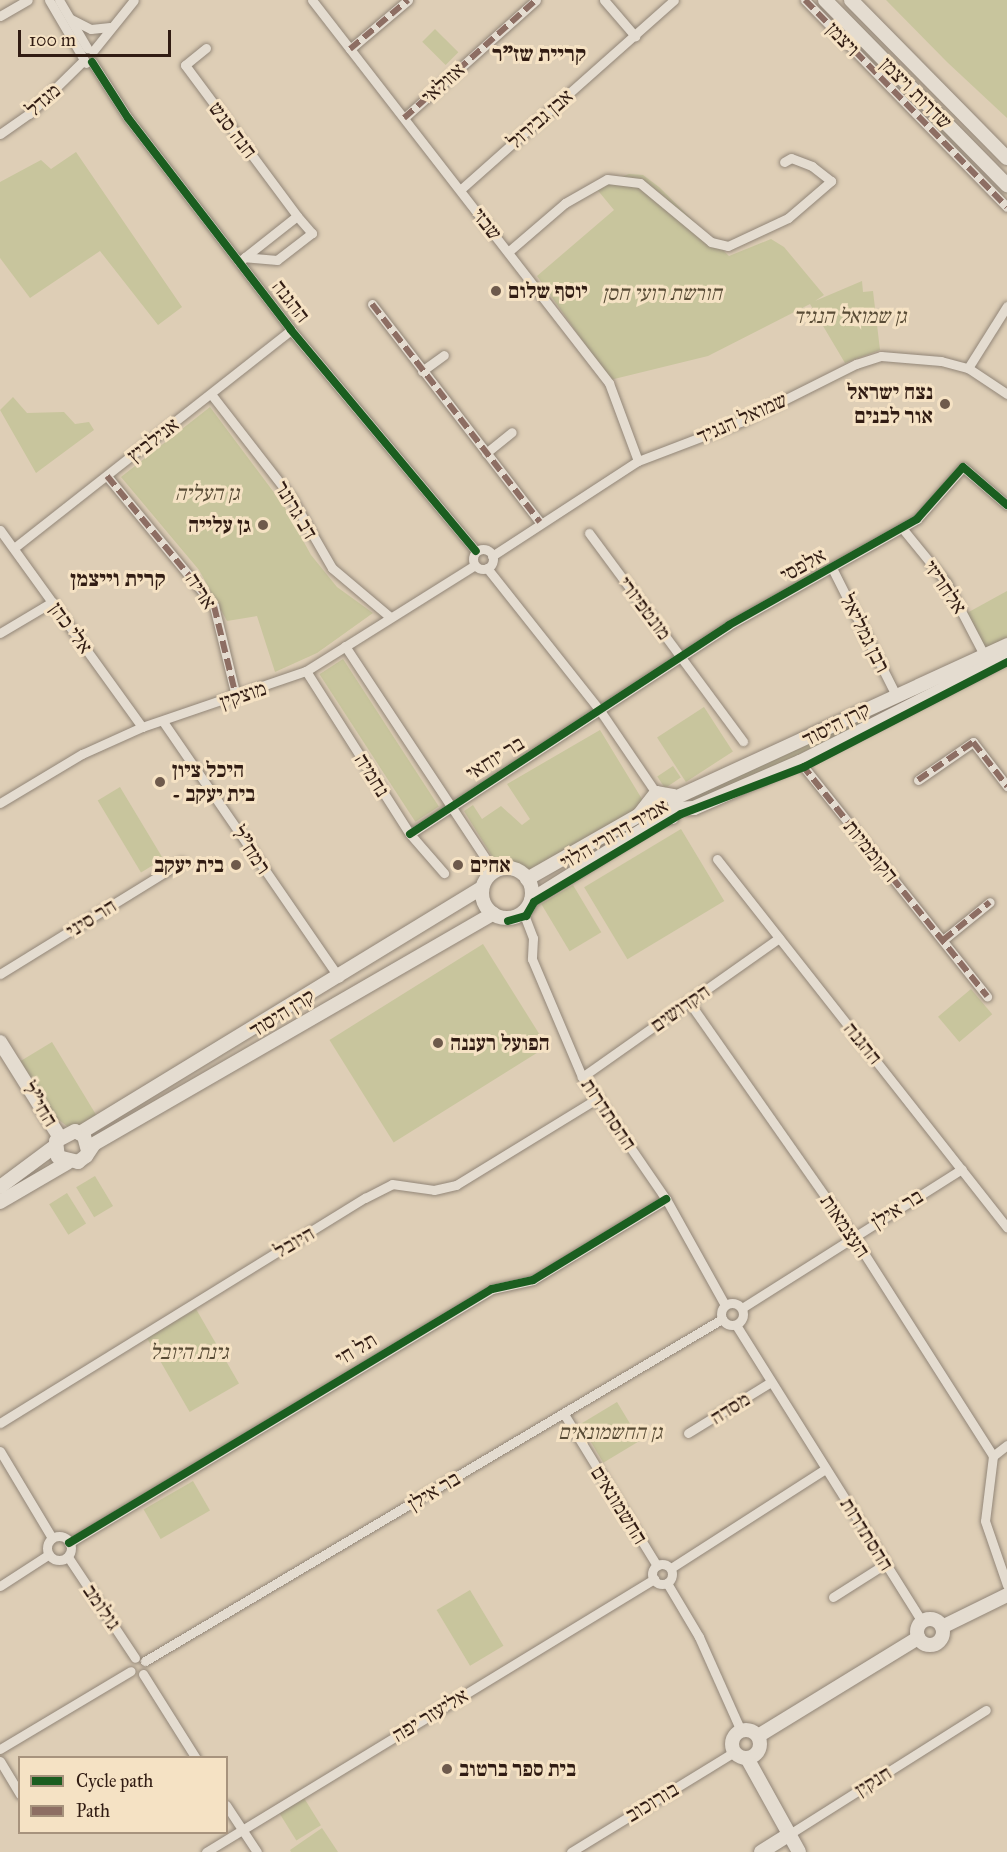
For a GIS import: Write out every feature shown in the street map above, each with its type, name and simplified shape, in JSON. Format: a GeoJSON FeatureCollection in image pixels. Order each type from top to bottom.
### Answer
{"type":"FeatureCollection","features":[{"type":"Feature","properties":{"kind":"street"},"geometry":{"type":"LineString","coordinates":[[0,16],[28,0]]}},
{"type":"Feature","properties":{"kind":"street"},"geometry":{"type":"LineString","coordinates":[[49,0],[87,55]]}},
{"type":"Feature","properties":{"kind":"street"},"geometry":{"type":"LineString","coordinates":[[59,0],[71,19],[87,55]]}},
{"type":"Feature","properties":{"kind":"street","name":"מגדל"},"geometry":{"type":"LineString","coordinates":[[0,134],[29,114],[87,55],[134,0]]}},
{"type":"Feature","properties":{"kind":"street","name":"שבזי"},"geometry":{"type":"LineString","coordinates":[[312,0],[609,383],[638,461]]}},
{"type":"Feature","properties":{"kind":"street"},"geometry":{"type":"LineString","coordinates":[[350,49],[408,0]]}},
{"type":"Feature","properties":{"kind":"street","name":"אזולאי"},"geometry":{"type":"LineString","coordinates":[[404,118],[536,0]]}},
{"type":"Feature","properties":{"kind":"street"},"geometry":{"type":"LineString","coordinates":[[604,0],[635,36]]}},
{"type":"Feature","properties":{"kind":"street","name":"אבן גבירול"},"geometry":{"type":"LineString","coordinates":[[460,190],[674,0]]}},
{"type":"Feature","properties":{"kind":"street","name":"ויצמן"},"geometry":{"type":"LineString","coordinates":[[805,0],[1007,207]]}},
{"type":"Feature","properties":{"kind":"street","name":"שדרות ויצמן"},"geometry":{"type":"LineString","coordinates":[[825,0],[1007,185]]}},
{"type":"Feature","properties":{"kind":"street","name":"שדרות ויצמן"},"geometry":{"type":"LineString","coordinates":[[851,0],[1007,158]]}},
{"type":"Feature","properties":{"kind":"street"},"geometry":{"type":"LineString","coordinates":[[71,19],[92,29],[110,27]]}},
{"type":"Feature","properties":{"kind":"street","name":"חנה סנש"},"geometry":{"type":"LineString","coordinates":[[206,48],[185,65],[312,233],[277,260],[242,260]]}},
{"type":"Feature","properties":{"kind":"street","name":"ההגנה"},"geometry":{"type":"LineString","coordinates":[[87,55],[242,260],[291,330],[476,551]]}},
{"type":"Feature","properties":{"kind":"street"},"geometry":{"type":"LineString","coordinates":[[508,252],[579,193],[606,179],[640,183],[711,242],[728,246],[788,218],[831,181],[812,166],[791,158],[784,162]]}},
{"type":"Feature","properties":{"kind":"street"},"geometry":{"type":"LineString","coordinates":[[242,260],[297,216]]}},
{"type":"Feature","properties":{"kind":"street"},"geometry":{"type":"LineString","coordinates":[[372,304],[540,522]]}},
{"type":"Feature","properties":{"kind":"street"},"geometry":{"type":"LineString","coordinates":[[968,368],[1007,306]]}},
{"type":"Feature","properties":{"kind":"street","name":"אנילביץ"},"geometry":{"type":"LineString","coordinates":[[14,548],[291,330]]}},
{"type":"Feature","properties":{"kind":"street"},"geometry":{"type":"LineString","coordinates":[[422,371],[444,355]]}},
{"type":"Feature","properties":{"kind":"street","name":"שמואל הנגיד"},"geometry":{"type":"LineString","coordinates":[[492,556],[540,522],[638,461],[740,422],[881,356],[916,356],[968,368],[1007,394]]}},
{"type":"Feature","properties":{"kind":"street","name":"דב גרונר"},"geometry":{"type":"LineString","coordinates":[[211,394],[252,443],[291,497],[332,568],[390,617]]}},
{"type":"Feature","properties":{"kind":"street"},"geometry":{"type":"LineString","coordinates":[[486,453],[512,432]]}},
{"type":"Feature","properties":{"kind":"street","name":"אלפסי"},"geometry":{"type":"LineString","coordinates":[[601,712],[681,657],[902,528],[963,467],[1007,505]]}},
{"type":"Feature","properties":{"kind":"street","name":"אריה"},"geometry":{"type":"LineString","coordinates":[[107,476],[214,606],[236,696]]}},
{"type":"Feature","properties":{"kind":"street","name":"אלחריזי"},"geometry":{"type":"LineString","coordinates":[[902,528],[946,582],[981,649]]}},
{"type":"Feature","properties":{"kind":"street","name":"אלי כהן"},"geometry":{"type":"LineString","coordinates":[[0,530],[142,727]]}},
{"type":"Feature","properties":{"kind":"street","name":"מונטפיורי"},"geometry":{"type":"LineString","coordinates":[[588,533],[743,741]]}},
{"type":"Feature","properties":{"kind":"street"},"geometry":{"type":"LineString","coordinates":[[487,568],[492,556],[485,549],[476,551],[475,565],[487,568],[601,712],[652,799],[659,819]]}},
{"type":"Feature","properties":{"kind":"street","name":"מוצקין"},"geometry":{"type":"LineString","coordinates":[[0,802],[82,754],[142,727],[164,723],[306,671],[475,565]]}},
{"type":"Feature","properties":{"kind":"street","name":"רבן גמליאל"},"geometry":{"type":"LineString","coordinates":[[833,570],[897,697]]}},
{"type":"Feature","properties":{"kind":"street"},"geometry":{"type":"LineString","coordinates":[[0,633],[52,602]]}},
{"type":"Feature","properties":{"kind":"street","name":"קרן היסוד"},"geometry":{"type":"LineString","coordinates":[[676,803],[1007,645]]}},
{"type":"Feature","properties":{"kind":"street"},"geometry":{"type":"LineString","coordinates":[[345,646],[494,872]]}},
{"type":"Feature","properties":{"kind":"street","name":"קרן היסוד"},"geometry":{"type":"LineString","coordinates":[[676,803],[694,808],[800,762],[1007,657]]}},
{"type":"Feature","properties":{"kind":"street","name":"נחמיה"},"geometry":{"type":"LineString","coordinates":[[306,671],[410,834],[444,873]]}},
{"type":"Feature","properties":{"kind":"street","name":"בר יוחאי"},"geometry":{"type":"LineString","coordinates":[[410,834],[601,712]]}},
{"type":"Feature","properties":{"kind":"street","name":"רמח\"ל"},"geometry":{"type":"LineString","coordinates":[[164,723],[339,978]]}},
{"type":"Feature","properties":{"kind":"street"},"geometry":{"type":"LineString","coordinates":[[918,780],[973,742],[1007,786]]}},
{"type":"Feature","properties":{"kind":"street","name":"הקוממיות"},"geometry":{"type":"LineString","coordinates":[[800,762],[987,996]]}},
{"type":"Feature","properties":{"kind":"street"},"geometry":{"type":"LineString","coordinates":[[527,879],[652,799],[676,803],[672,817],[659,819],[531,900],[523,912],[507,918],[493,914],[483,903],[482,888],[494,872],[508,868],[527,879],[531,900]]}},
{"type":"Feature","properties":{"kind":"street","name":"ההגנה"},"geometry":{"type":"LineString","coordinates":[[717,859],[1007,1227]]}},
{"type":"Feature","properties":{"kind":"street","name":"הר סיני"},"geometry":{"type":"LineString","coordinates":[[0,974],[181,862]]}},
{"type":"Feature","properties":{"kind":"street","name":"קרן היסוד"},"geometry":{"type":"LineString","coordinates":[[80,1133],[339,978],[482,888]]}},
{"type":"Feature","properties":{"kind":"street"},"geometry":{"type":"LineString","coordinates":[[943,940],[990,902]]}},
{"type":"Feature","properties":{"kind":"street","name":"ההסתדרות"},"geometry":{"type":"LineString","coordinates":[[523,912],[533,938],[532,959],[582,1077],[666,1199],[725,1305]]}},
{"type":"Feature","properties":{"kind":"street","name":"קרן היסוד"},"geometry":{"type":"LineString","coordinates":[[67,1163],[78,1162],[88,1151],[493,914]]}},
{"type":"Feature","properties":{"kind":"street","name":"הקדושים"},"geometry":{"type":"LineString","coordinates":[[582,1077],[778,938]]}},
{"type":"Feature","properties":{"kind":"street","name":"העצמאות"},"geometry":{"type":"LineString","coordinates":[[689,1002],[853,1236],[993,1456]]}},
{"type":"Feature","properties":{"kind":"street","name":"החי\"ל"},"geometry":{"type":"LineString","coordinates":[[0,1042],[57,1141],[67,1163]]}},
{"type":"Feature","properties":{"kind":"street","name":"היובל"},"geometry":{"type":"LineString","coordinates":[[0,1423],[365,1198],[392,1184],[434,1190],[456,1185],[598,1098]]}},
{"type":"Feature","properties":{"kind":"street"},"geometry":{"type":"LineString","coordinates":[[0,1187],[57,1141],[80,1133],[88,1151]]}},
{"type":"Feature","properties":{"kind":"street"},"geometry":{"type":"LineString","coordinates":[[0,1202],[67,1163]]}},
{"type":"Feature","properties":{"kind":"street","name":"בר אילן"},"geometry":{"type":"LineString","coordinates":[[742,1308],[962,1169]]}},
{"type":"Feature","properties":{"kind":"street","name":"תל חי"},"geometry":{"type":"LineString","coordinates":[[69,1542],[492,1289],[533,1280],[666,1199]]}},
{"type":"Feature","properties":{"kind":"street"},"geometry":{"type":"LineString","coordinates":[[725,1305],[742,1308],[736,1325],[722,1319],[725,1305]]}},
{"type":"Feature","properties":{"kind":"street","name":"בר אילן"},"geometry":{"type":"LineString","coordinates":[[145,1661],[722,1319]]}},
{"type":"Feature","properties":{"kind":"street","name":"ההסתדרות"},"geometry":{"type":"LineString","coordinates":[[736,1325],[922,1622]]}},
{"type":"Feature","properties":{"kind":"street","name":"מסדה"},"geometry":{"type":"LineString","coordinates":[[688,1433],[771,1382]]}},
{"type":"Feature","properties":{"kind":"street","name":"החשמונאים"},"geometry":{"type":"LineString","coordinates":[[564,1414],[657,1566]]}},
{"type":"Feature","properties":{"kind":"street"},"geometry":{"type":"LineString","coordinates":[[1007,1445],[993,1456],[985,1521],[1007,1585]]}},
{"type":"Feature","properties":{"kind":"street"},"geometry":{"type":"LineString","coordinates":[[0,1451],[52,1538],[48,1555],[0,1586]]}},
{"type":"Feature","properties":{"kind":"street"},"geometry":{"type":"LineString","coordinates":[[825,1468],[671,1568],[667,1582],[699,1637],[741,1731],[758,1736],[918,1638],[922,1622],[932,1619],[942,1628]]}},
{"type":"Feature","properties":{"kind":"street"},"geometry":{"type":"LineString","coordinates":[[48,1555],[58,1561],[68,1557],[69,1542],[52,1538]]}},
{"type":"Feature","properties":{"kind":"street","name":"גולומב"},"geometry":{"type":"LineString","coordinates":[[68,1557],[135,1658]]}},
{"type":"Feature","properties":{"kind":"street"},"geometry":{"type":"LineString","coordinates":[[833,1597],[885,1564]]}},
{"type":"Feature","properties":{"kind":"street"},"geometry":{"type":"LineString","coordinates":[[667,1582],[654,1579],[657,1566],[671,1568]]}},
{"type":"Feature","properties":{"kind":"street","name":"אליעזר יפה"},"geometry":{"type":"LineString","coordinates":[[206,1852],[654,1579]]}},
{"type":"Feature","properties":{"kind":"street"},"geometry":{"type":"LineString","coordinates":[[918,1638],[934,1645],[942,1628],[1007,1595]]}},
{"type":"Feature","properties":{"kind":"street"},"geometry":{"type":"LineString","coordinates":[[0,1749],[131,1671],[135,1658],[145,1661],[143,1674],[195,1756]]}},
{"type":"Feature","properties":{"kind":"street"},"geometry":{"type":"LineString","coordinates":[[131,1671],[143,1674]]}},
{"type":"Feature","properties":{"kind":"street","name":"חנקין"},"geometry":{"type":"LineString","coordinates":[[761,1852],[986,1710]]}},
{"type":"Feature","properties":{"kind":"street"},"geometry":{"type":"LineString","coordinates":[[741,1731],[733,1738],[740,1755],[799,1852]]}},
{"type":"Feature","properties":{"kind":"street"},"geometry":{"type":"LineString","coordinates":[[740,1755],[759,1751],[758,1736]]}},
{"type":"Feature","properties":{"kind":"street","name":"בורוכוב"},"geometry":{"type":"LineString","coordinates":[[571,1852],[740,1755]]}},
{"type":"Feature","properties":{"kind":"street"},"geometry":{"type":"LineString","coordinates":[[0,1761],[18,1791]]}},
{"type":"Feature","properties":{"kind":"street"},"geometry":{"type":"LineString","coordinates":[[228,1808],[257,1852]]}},
{"type":"Feature","properties":{"kind":"green space"},"geometry":{"type":"Polygon","coordinates":[[[886,0],[1007,0],[1007,118],[947,62],[886,0]]]}},
{"type":"Feature","properties":{"kind":"green space"},"geometry":{"type":"Polygon","coordinates":[[[435,29],[458,52],[446,65],[422,42],[435,29]]]}},
{"type":"Feature","properties":{"kind":"green space"},"geometry":{"type":"Polygon","coordinates":[[[76,152],[182,307],[158,325],[100,251],[30,298],[0,258],[0,182],[41,160],[51,169],[76,152]]]}},
{"type":"Feature","properties":{"kind":"green space","name":"חורשת רועי חסן"},"geometry":{"type":"Polygon","coordinates":[[[629,174],[643,175],[659,187],[729,256],[771,239],[784,247],[824,295],[815,301],[862,281],[863,292],[873,291],[880,350],[845,363],[810,304],[708,356],[610,380],[537,276],[614,210],[595,187],[629,174]]]}},
{"type":"Feature","properties":{"kind":"green space"},"geometry":{"type":"Polygon","coordinates":[[[13,397],[27,413],[64,412],[75,424],[89,422],[94,430],[36,473],[0,410],[13,397]]]}},
{"type":"Feature","properties":{"kind":"green space","name":"גן העליה"},"geometry":{"type":"Polygon","coordinates":[[[210,407],[284,506],[311,555],[337,587],[373,613],[317,653],[275,672],[257,616],[227,621],[199,570],[121,477],[210,407]]]}},
{"type":"Feature","properties":{"kind":"green space"},"geometry":{"type":"Polygon","coordinates":[[[1007,591],[1007,637],[985,650],[967,613],[1007,591]]]}},
{"type":"Feature","properties":{"kind":"green space"},"geometry":{"type":"Polygon","coordinates":[[[1007,655],[801,760],[685,806],[684,798],[929,683],[1007,655]]]}},
{"type":"Feature","properties":{"kind":"green space"},"geometry":{"type":"Polygon","coordinates":[[[343,659],[439,807],[415,822],[320,674],[343,659]]]}},
{"type":"Feature","properties":{"kind":"green space"},"geometry":{"type":"Polygon","coordinates":[[[704,707],[733,751],[686,782],[657,737],[704,707]]]}},
{"type":"Feature","properties":{"kind":"green space"},"geometry":{"type":"Polygon","coordinates":[[[600,730],[645,804],[527,873],[498,866],[464,811],[473,805],[482,819],[501,806],[522,825],[530,819],[507,784],[600,730]]]}},
{"type":"Feature","properties":{"kind":"green space"},"geometry":{"type":"Polygon","coordinates":[[[673,766],[681,778],[665,788],[657,777],[673,766]]]}},
{"type":"Feature","properties":{"kind":"green space"},"geometry":{"type":"Polygon","coordinates":[[[120,787],[163,859],[141,872],[98,800],[120,787]]]}},
{"type":"Feature","properties":{"kind":"green space"},"geometry":{"type":"Polygon","coordinates":[[[681,829],[724,901],[627,959],[584,887],[681,829]]]}},
{"type":"Feature","properties":{"kind":"green space"},"geometry":{"type":"Polygon","coordinates":[[[573,885],[601,932],[570,951],[541,904],[573,885]]]}},
{"type":"Feature","properties":{"kind":"green space","name":"הפועל רעננה"},"geometry":{"type":"Polygon","coordinates":[[[483,944],[547,1047],[394,1143],[330,1040],[483,944]]]}},
{"type":"Feature","properties":{"kind":"green space"},"geometry":{"type":"Polygon","coordinates":[[[971,989],[992,1014],[959,1042],[938,1017],[971,989]]]}},
{"type":"Feature","properties":{"kind":"green space"},"geometry":{"type":"Polygon","coordinates":[[[52,1042],[98,1118],[86,1125],[68,1127],[49,1112],[19,1062],[52,1042]]]}},
{"type":"Feature","properties":{"kind":"green space"},"geometry":{"type":"Polygon","coordinates":[[[95,1176],[113,1206],[94,1217],[76,1187],[95,1176]]]}},
{"type":"Feature","properties":{"kind":"green space"},"geometry":{"type":"Polygon","coordinates":[[[67,1193],[86,1224],[68,1235],[49,1204],[67,1193]]]}},
{"type":"Feature","properties":{"kind":"green space","name":"גינת היובל"},"geometry":{"type":"Polygon","coordinates":[[[196,1309],[239,1383],[190,1412],[147,1338],[196,1309]]]}},
{"type":"Feature","properties":{"kind":"green space","name":"גן החשמונאים"},"geometry":{"type":"Polygon","coordinates":[[[617,1402],[640,1441],[603,1463],[580,1424],[617,1402]]]}},
{"type":"Feature","properties":{"kind":"green space"},"geometry":{"type":"Polygon","coordinates":[[[193,1481],[210,1510],[161,1539],[144,1510],[193,1481]]]}},
{"type":"Feature","properties":{"kind":"green space"},"geometry":{"type":"Polygon","coordinates":[[[470,1590],[503,1646],[470,1666],[437,1610],[470,1590]]]}},
{"type":"Feature","properties":{"kind":"green space"},"geometry":{"type":"Polygon","coordinates":[[[304,1798],[321,1825],[296,1841],[279,1813],[304,1798]]]}},
{"type":"Feature","properties":{"kind":"green space"},"geometry":{"type":"Polygon","coordinates":[[[322,1828],[338,1852],[291,1852],[290,1850],[322,1828]]]}},
{"type":"Feature","properties":{"kind":"marked path"},"geometry":{"type":"LineString","coordinates":[[350,49],[408,0]]}},
{"type":"Feature","properties":{"kind":"marked path"},"geometry":{"type":"LineString","coordinates":[[404,118],[536,0]]}},
{"type":"Feature","properties":{"kind":"marked path"},"geometry":{"type":"LineString","coordinates":[[805,0],[1007,207]]}},
{"type":"Feature","properties":{"kind":"marked path"},"geometry":{"type":"LineString","coordinates":[[372,304],[540,522]]}},
{"type":"Feature","properties":{"kind":"marked path"},"geometry":{"type":"LineString","coordinates":[[107,476],[214,606],[236,696]]}},
{"type":"Feature","properties":{"kind":"marked path"},"geometry":{"type":"LineString","coordinates":[[918,780],[973,742],[1007,786]]}},
{"type":"Feature","properties":{"kind":"marked path"},"geometry":{"type":"LineString","coordinates":[[802,765],[987,996]]}},
{"type":"Feature","properties":{"kind":"marked path"},"geometry":{"type":"LineString","coordinates":[[943,940],[990,902]]}},
{"type":"Feature","properties":{"kind":"cycle path"},"geometry":{"type":"LineString","coordinates":[[92,62],[128,118],[291,330],[476,551]]}},
{"type":"Feature","properties":{"kind":"cycle path"},"geometry":{"type":"LineString","coordinates":[[410,834],[729,625],[917,519],[963,467],[1007,505]]}},
{"type":"Feature","properties":{"kind":"cycle path","name":"אמיר דרורי הלוי"},"geometry":{"type":"LineString","coordinates":[[508,921],[526,916],[534,902],[681,814],[804,767],[1007,662]]}},
{"type":"Feature","properties":{"kind":"cycle path"},"geometry":{"type":"LineString","coordinates":[[69,1543],[492,1289],[533,1280],[666,1199]]}},
{"type":"Feature","properties":{"kind":"place","name":"יוסף שלום"},"geometry":{"type":"Point","coordinates":[496,291]}},
{"type":"Feature","properties":{"kind":"place","name":"נצח ישראל אור לבנים"},"geometry":{"type":"Point","coordinates":[945,404]}},
{"type":"Feature","properties":{"kind":"place","name":"גן עלייה"},"geometry":{"type":"Point","coordinates":[263,525]}},
{"type":"Feature","properties":{"kind":"place","name":"היכל ציון - בית יעקב"},"geometry":{"type":"Point","coordinates":[160,782]}},
{"type":"Feature","properties":{"kind":"place","name":"בית יעקב"},"geometry":{"type":"Point","coordinates":[236,865]}},
{"type":"Feature","properties":{"kind":"place","name":"אחים"},"geometry":{"type":"Point","coordinates":[458,865]}},
{"type":"Feature","properties":{"kind":"place","name":"הפועל רעננה"},"geometry":{"type":"Point","coordinates":[438,1043]}},
{"type":"Feature","properties":{"kind":"place","name":"בית ספר ברטוב"},"geometry":{"type":"Point","coordinates":[447,1769]}},
{"type":"Feature","properties":{"kind":"district","name":"קריית שז\"ר"},"geometry":{"type":"Point","coordinates":[539,54]}},
{"type":"Feature","properties":{"kind":"district","name":"קרית וייצמן"},"geometry":{"type":"Point","coordinates":[118,579]}},
{"type":"Feature","properties":{"kind":"park label","name":"גן שמואל הנגיד"},"geometry":{"type":"Point","coordinates":[850,316]}}]}
